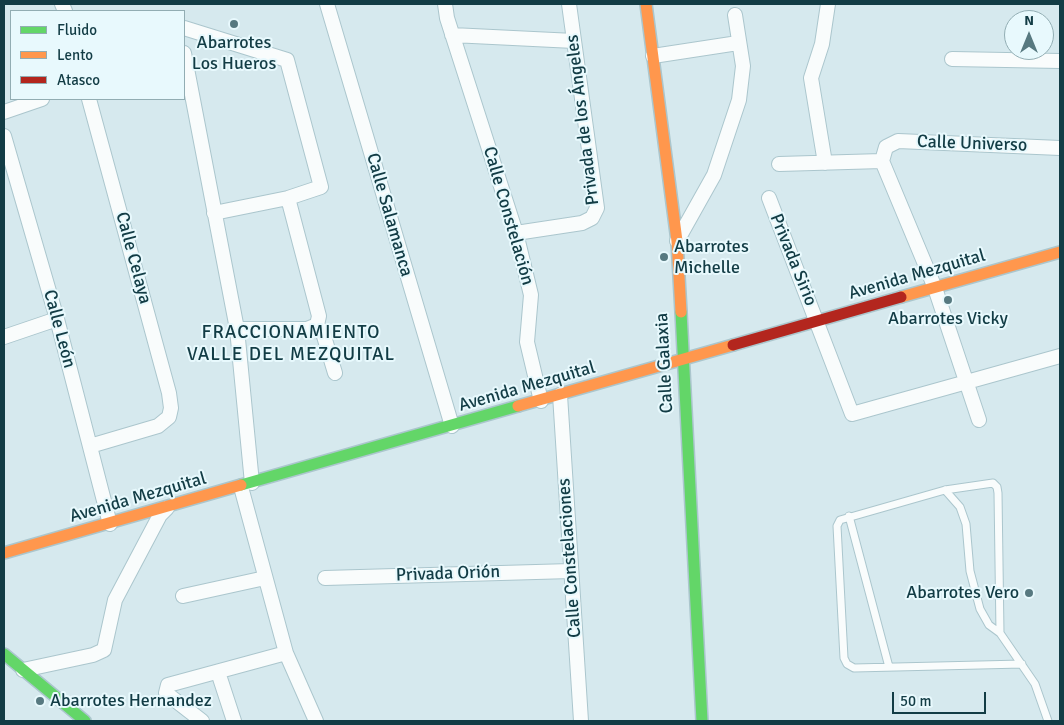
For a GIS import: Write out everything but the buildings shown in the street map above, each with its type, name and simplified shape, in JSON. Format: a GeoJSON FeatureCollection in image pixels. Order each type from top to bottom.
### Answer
{"type":"FeatureCollection","features":[{"type":"Feature","properties":{"kind":"street","name":"Calle Salamanca"},"geometry":{"type":"LineString","coordinates":[[327,4],[452,426]]}},
{"type":"Feature","properties":{"kind":"street","name":"Calle Constelación"},"geometry":{"type":"LineString","coordinates":[[446,4],[447,18],[452,35],[516,233],[531,296],[527,342],[541,401]]}},
{"type":"Feature","properties":{"kind":"street","name":"Privada de los Ángeles"},"geometry":{"type":"LineString","coordinates":[[516,233],[582,223],[592,218],[597,208],[569,4]]}},
{"type":"Feature","properties":{"kind":"street","name":"Calle Galaxia"},"geometry":{"type":"LineString","coordinates":[[646,4],[677,241],[702,721]]}},
{"type":"Feature","properties":{"kind":"street"},"geometry":{"type":"LineString","coordinates":[[825,163],[811,78],[822,44],[828,4]]}},
{"type":"Feature","properties":{"kind":"street"},"geometry":{"type":"LineString","coordinates":[[677,241],[714,176],[738,100],[743,66],[735,15]]}},
{"type":"Feature","properties":{"kind":"street"},"geometry":{"type":"LineString","coordinates":[[185,28],[287,60],[321,187],[288,198],[214,213]]}},
{"type":"Feature","properties":{"kind":"street"},"geometry":{"type":"LineString","coordinates":[[452,35],[574,41]]}},
{"type":"Feature","properties":{"kind":"street"},"geometry":{"type":"LineString","coordinates":[[653,56],[738,42]]}},
{"type":"Feature","properties":{"kind":"street"},"geometry":{"type":"LineString","coordinates":[[185,57],[237,329],[246,485],[265,578],[286,653],[316,721]]}},
{"type":"Feature","properties":{"kind":"street"},"geometry":{"type":"LineString","coordinates":[[952,59],[1060,61]]}},
{"type":"Feature","properties":{"kind":"street"},"geometry":{"type":"LineString","coordinates":[[4,112],[39,100]]}},
{"type":"Feature","properties":{"kind":"street","name":"Calle Celaya"},"geometry":{"type":"LineString","coordinates":[[89,100],[170,393],[171,408],[169,417],[158,426],[90,446]]}},
{"type":"Feature","properties":{"kind":"street","name":"Calle León"},"geometry":{"type":"LineString","coordinates":[[4,136],[57,319],[110,524]]}},
{"type":"Feature","properties":{"kind":"street","name":"Calle Universo"},"geometry":{"type":"LineString","coordinates":[[882,161],[886,147],[898,141],[1060,148]]}},
{"type":"Feature","properties":{"kind":"street"},"geometry":{"type":"LineString","coordinates":[[780,164],[882,161],[934,288],[979,420]]}},
{"type":"Feature","properties":{"kind":"street"},"geometry":{"type":"LineString","coordinates":[[288,198],[319,316],[317,325],[323,333],[335,372]]}},
{"type":"Feature","properties":{"kind":"street","name":"Privada Sirio"},"geometry":{"type":"LineString","coordinates":[[769,198],[852,414],[966,382]]}},
{"type":"Feature","properties":{"kind":"street","name":"Avenida Mezquital"},"geometry":{"type":"LineString","coordinates":[[4,553],[1060,252]]}},
{"type":"Feature","properties":{"kind":"street"},"geometry":{"type":"LineString","coordinates":[[4,336],[57,319]]}},
{"type":"Feature","properties":{"kind":"street"},"geometry":{"type":"LineString","coordinates":[[237,329],[307,329],[317,325]]}},
{"type":"Feature","properties":{"kind":"street"},"geometry":{"type":"LineString","coordinates":[[966,382],[1060,356]]}},
{"type":"Feature","properties":{"kind":"street","name":"Calle Constelaciones"},"geometry":{"type":"LineString","coordinates":[[560,395],[581,721]]}},
{"type":"Feature","properties":{"kind":"street"},"geometry":{"type":"LineString","coordinates":[[23,670],[93,655],[104,650],[115,600],[160,515],[167,508]]}},
{"type":"Feature","properties":{"kind":"street","name":"Privada Orión"},"geometry":{"type":"LineString","coordinates":[[326,578],[571,571]]}},
{"type":"Feature","properties":{"kind":"street"},"geometry":{"type":"LineString","coordinates":[[183,596],[265,578]]}},
{"type":"Feature","properties":{"kind":"street"},"geometry":{"type":"LineString","coordinates":[[202,721],[166,693],[168,686],[286,653]]}},
{"type":"Feature","properties":{"kind":"street"},"geometry":{"type":"LineString","coordinates":[[4,654],[85,721]]}},
{"type":"Feature","properties":{"kind":"street"},"geometry":{"type":"LineString","coordinates":[[218,672],[234,721]]}},
{"type":"Feature","properties":{"kind":"lane"},"geometry":{"type":"LineString","coordinates":[[1000,633],[997,487],[989,482],[945,490],[840,520],[836,526],[844,658],[847,664],[854,668],[1022,664]]}},
{"type":"Feature","properties":{"kind":"lane"},"geometry":{"type":"LineString","coordinates":[[945,490],[960,507],[966,524],[970,571],[980,609],[989,625],[1000,633],[1035,684],[1048,721]]}},
{"type":"Feature","properties":{"kind":"lane"},"geometry":{"type":"LineString","coordinates":[[849,516],[889,667]]}},
{"type":"Feature","properties":{"kind":"traffic: fast"},"geometry":{"type":"LineString","coordinates":[[681,312],[702,721]]}},
{"type":"Feature","properties":{"kind":"traffic: fast"},"geometry":{"type":"LineString","coordinates":[[241,485],[518,406]]}},
{"type":"Feature","properties":{"kind":"traffic: fast"},"geometry":{"type":"LineString","coordinates":[[4,654],[85,721]]}},
{"type":"Feature","properties":{"kind":"traffic: slow"},"geometry":{"type":"LineString","coordinates":[[646,4],[677,241],[681,312]]}},
{"type":"Feature","properties":{"kind":"traffic: slow"},"geometry":{"type":"LineString","coordinates":[[901,297],[1060,252]]}},
{"type":"Feature","properties":{"kind":"traffic: slow"},"geometry":{"type":"LineString","coordinates":[[518,406],[733,345]]}},
{"type":"Feature","properties":{"kind":"traffic: slow"},"geometry":{"type":"LineString","coordinates":[[4,553],[241,485]]}},
{"type":"Feature","properties":{"kind":"traffic: jam"},"geometry":{"type":"LineString","coordinates":[[733,345],[901,297]]}},
{"type":"Feature","properties":{"kind":"place","name":"Abarrotes Los Hueros"},"geometry":{"type":"Point","coordinates":[234,24]}},
{"type":"Feature","properties":{"kind":"place","name":"Abarrotes Michelle"},"geometry":{"type":"Point","coordinates":[664,257]}},
{"type":"Feature","properties":{"kind":"place","name":"Abarrotes Vicky"},"geometry":{"type":"Point","coordinates":[948,300]}},
{"type":"Feature","properties":{"kind":"place","name":"Abarrotes Vero"},"geometry":{"type":"Point","coordinates":[1029,593]}},
{"type":"Feature","properties":{"kind":"place","name":"Abarrotes Hernandez"},"geometry":{"type":"Point","coordinates":[40,701]}},
{"type":"Feature","properties":{"kind":"district","name":"FRACCIONAMIENTO VALLE DEL MEZQUITAL"},"geometry":{"type":"Point","coordinates":[291,344]}}]}
